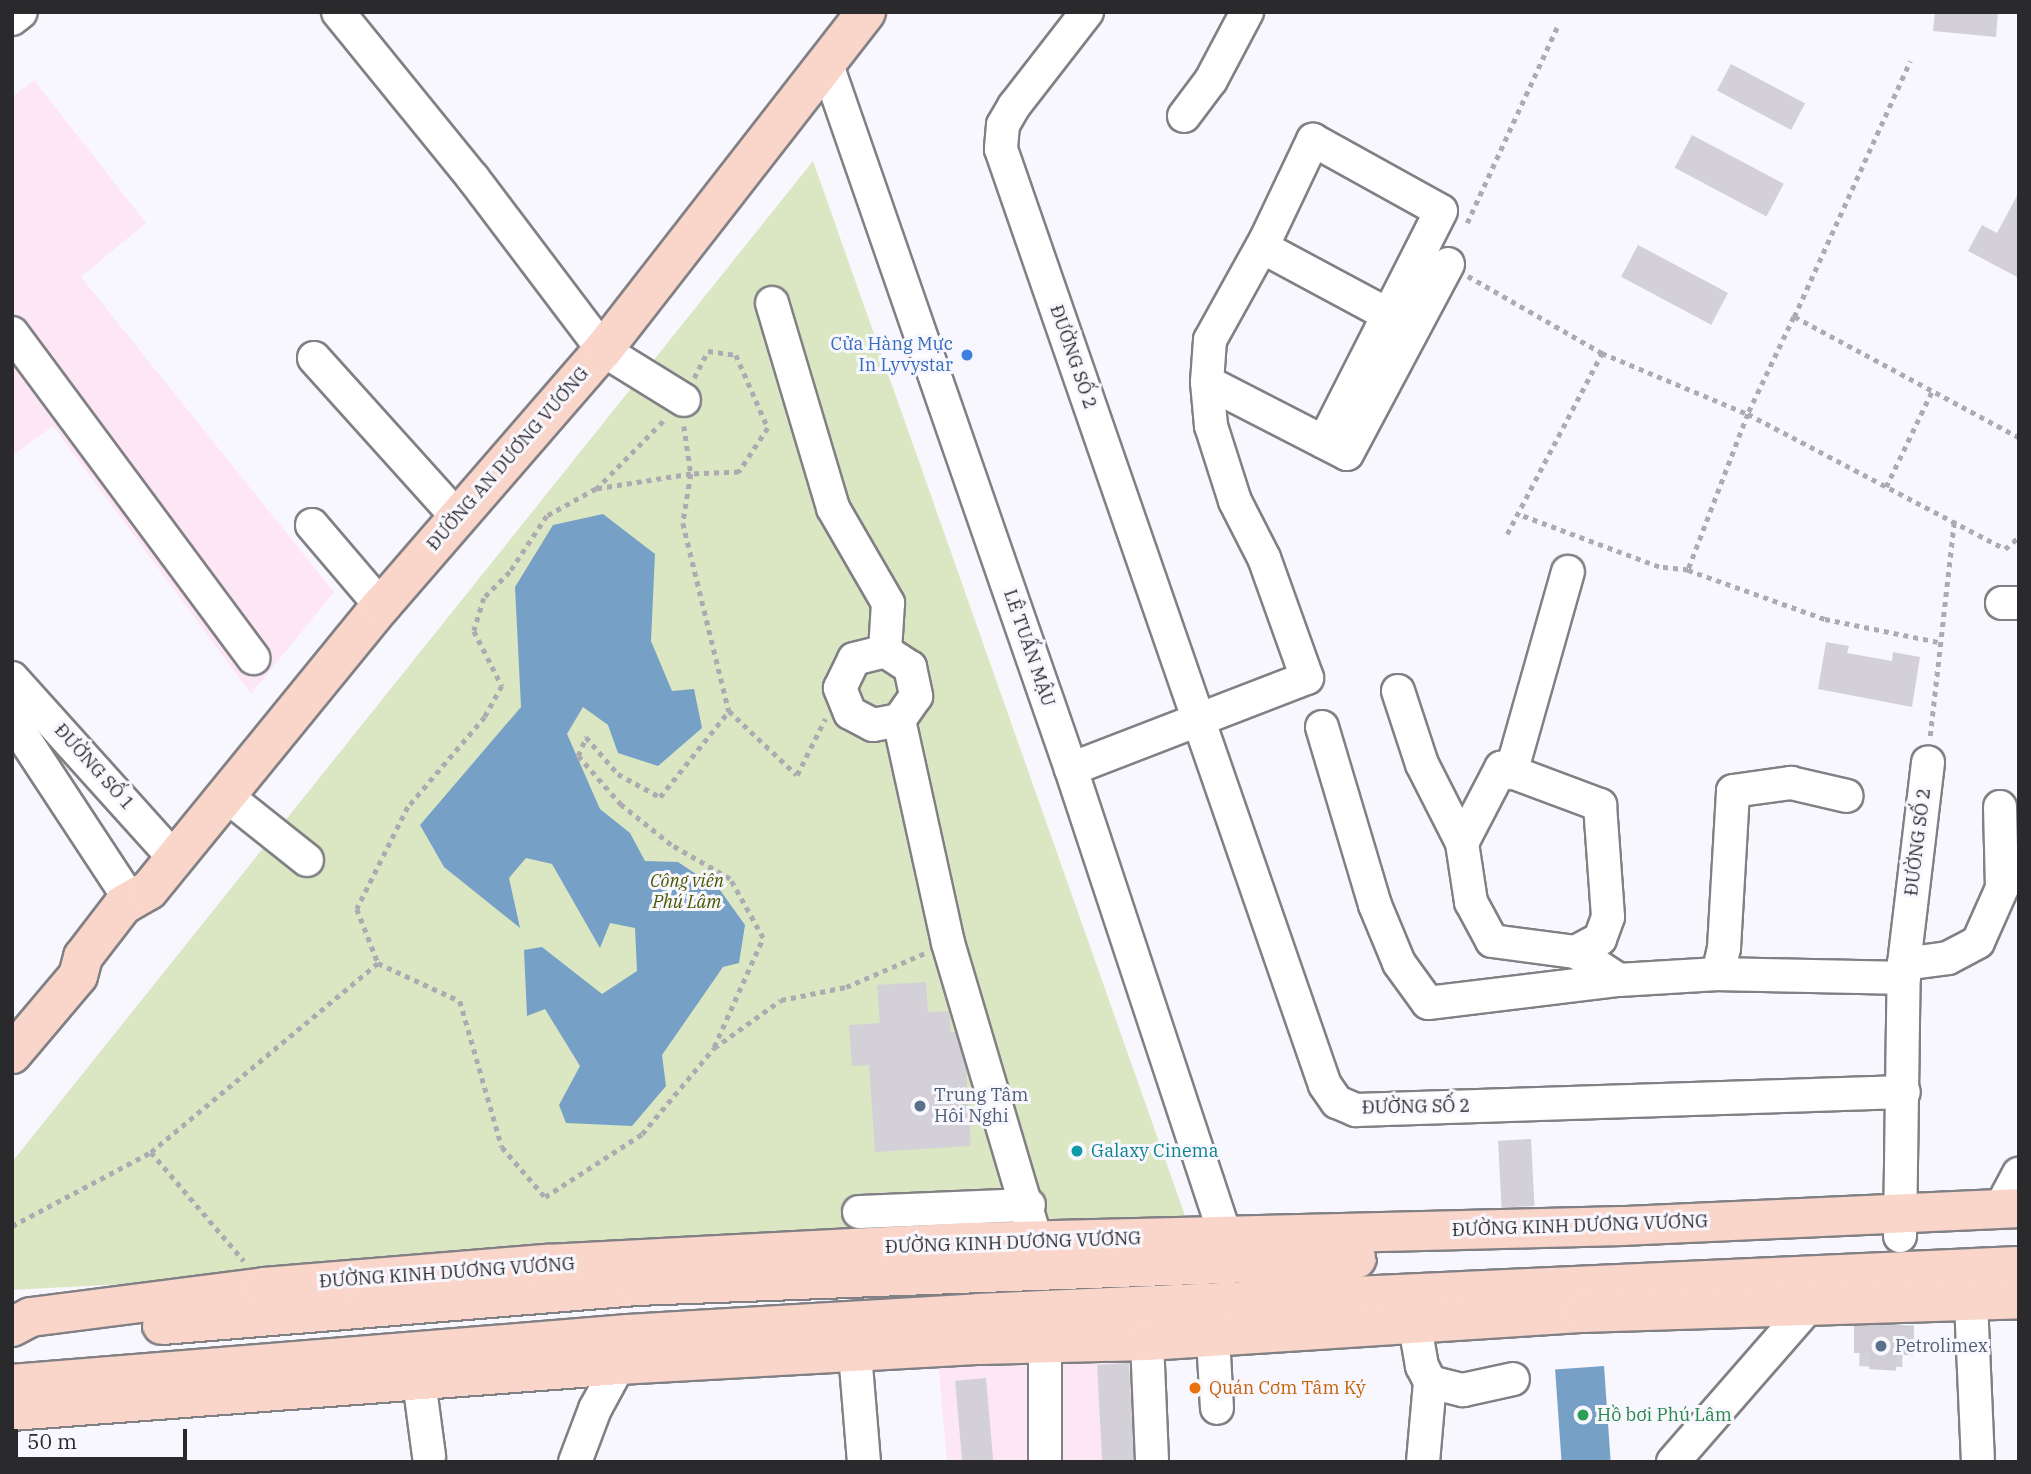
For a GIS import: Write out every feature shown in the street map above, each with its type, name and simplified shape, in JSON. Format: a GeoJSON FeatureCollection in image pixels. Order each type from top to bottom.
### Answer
{"type":"FeatureCollection","features":[{"type":"Feature","properties":{"kind":"main road","name":"ĐƯỜNG AN DƯƠNG VƯƠNG"},"geometry":{"type":"LineString","coordinates":[[12,1054],[78,976],[83,957],[131,892],[174,858],[381,606],[603,350],[866,12]]}},
{"type":"Feature","properties":{"kind":"main road","name":"ĐƯỜNG KINH DƯƠNG VƯƠNG"},"geometry":{"type":"LineString","coordinates":[[1888,1281],[2013,1216]]}},
{"type":"Feature","properties":{"kind":"main road","name":"ĐƯỜNG KINH DƯƠNG VƯƠNG"},"geometry":{"type":"LineString","coordinates":[[12,1339],[636,1286],[1034,1239]]}},
{"type":"Feature","properties":{"kind":"main road","name":"ĐƯỜNG KINH DƯƠNG VƯƠNG"},"geometry":{"type":"LineString","coordinates":[[12,1327],[31,1317],[265,1287],[547,1264],[1034,1239],[1888,1281],[1971,1302],[2019,1299]]}},
{"type":"Feature","properties":{"kind":"main road"},"geometry":{"type":"LineString","coordinates":[[1034,1239],[1043,1328]]}},
{"type":"Feature","properties":{"kind":"main road","name":"ĐƯỜNG KINH DƯƠNG VƯƠNG"},"geometry":{"type":"LineString","coordinates":[[12,1411],[619,1365],[855,1353],[1043,1328],[1147,1341],[1415,1326],[1584,1313],[2019,1266]]}},
{"type":"Feature","properties":{"kind":"main road","name":"ĐƯỜNG KINH DƯƠNG VƯƠNG"},"geometry":{"type":"LineString","coordinates":[[12,1384],[628,1334],[1043,1328],[1811,1290]]}},
{"type":"Feature","properties":{"kind":"street"},"geometry":{"type":"LineString","coordinates":[[12,19],[21,12]]}},
{"type":"Feature","properties":{"kind":"street","name":"ĐƯỜNG SỐ 2"},"geometry":{"type":"LineString","coordinates":[[1087,12],[1014,106],[1003,125],[1001,149],[1325,1085],[1337,1102],[1356,1110],[1904,1092]]}},
{"type":"Feature","properties":{"kind":"street"},"geometry":{"type":"LineString","coordinates":[[1184,116],[1211,80],[1247,12]]}},
{"type":"Feature","properties":{"kind":"street"},"geometry":{"type":"LineString","coordinates":[[342,14],[603,350],[684,400]]}},
{"type":"Feature","properties":{"kind":"street","name":"LÊ TUẤN MẬU"},"geometry":{"type":"LineString","coordinates":[[826,62],[1071,769],[1229,1250]]}},
{"type":"Feature","properties":{"kind":"street"},"geometry":{"type":"LineString","coordinates":[[1071,769],[1307,678],[1264,558],[1235,501],[1211,426],[1206,382],[1210,340],[1262,247],[1312,141],[1441,211],[1324,442]]}},
{"type":"Feature","properties":{"kind":"street"},"geometry":{"type":"LineString","coordinates":[[1262,247],[1389,315]]}},
{"type":"Feature","properties":{"kind":"street"},"geometry":{"type":"LineString","coordinates":[[1206,382],[1347,454],[1448,264]]}},
{"type":"Feature","properties":{"kind":"street"},"geometry":{"type":"LineString","coordinates":[[772,303],[833,508],[888,603],[885,651]]}},
{"type":"Feature","properties":{"kind":"street"},"geometry":{"type":"LineString","coordinates":[[12,333],[253,658]]}},
{"type":"Feature","properties":{"kind":"street"},"geometry":{"type":"LineString","coordinates":[[314,358],[457,517]]}},
{"type":"Feature","properties":{"kind":"street"},"geometry":{"type":"LineString","coordinates":[[312,525],[381,606]]}},
{"type":"Feature","properties":{"kind":"street"},"geometry":{"type":"LineString","coordinates":[[1511,773],[1568,572]]}},
{"type":"Feature","properties":{"kind":"street"},"geometry":{"type":"LineString","coordinates":[[885,651],[910,667],[916,696],[899,720],[873,726],[850,713],[841,688],[854,659],[885,651]]}},
{"type":"Feature","properties":{"kind":"street","name":"ĐƯỜNG SỐ 1"},"geometry":{"type":"LineString","coordinates":[[12,678],[174,858]]}},
{"type":"Feature","properties":{"kind":"street"},"geometry":{"type":"LineString","coordinates":[[1398,691],[1422,764],[1462,843],[1471,902],[1492,941],[1576,952],[1619,980]]}},
{"type":"Feature","properties":{"kind":"street"},"geometry":{"type":"LineString","coordinates":[[859,1212],[1034,1239],[948,943],[899,720]]}},
{"type":"Feature","properties":{"kind":"street"},"geometry":{"type":"LineString","coordinates":[[1322,727],[1375,905],[1399,963],[1429,1003],[1619,980],[1904,971],[1948,958],[1978,942],[2002,888],[2000,807]]}},
{"type":"Feature","properties":{"kind":"street"},"geometry":{"type":"LineString","coordinates":[[17,737],[131,892]]}},
{"type":"Feature","properties":{"kind":"street","name":"ĐƯỜNG SỐ 2"},"geometry":{"type":"LineString","coordinates":[[1888,1281],[1904,1092],[1904,971],[1928,762]]}},
{"type":"Feature","properties":{"kind":"street"},"geometry":{"type":"LineString","coordinates":[[1462,843],[1501,768],[1600,805],[1608,917],[1600,939],[1576,952]]}},
{"type":"Feature","properties":{"kind":"street"},"geometry":{"type":"LineString","coordinates":[[1718,975],[1724,948],[1733,791],[1791,783],[1847,796]]}},
{"type":"Feature","properties":{"kind":"street"},"geometry":{"type":"LineString","coordinates":[[224,794],[307,860]]}},
{"type":"Feature","properties":{"kind":"street"},"geometry":{"type":"LineString","coordinates":[[2013,1216],[2019,1174]]}},
{"type":"Feature","properties":{"kind":"street"},"geometry":{"type":"LineString","coordinates":[[1674,1462],[1811,1290]]}},
{"type":"Feature","properties":{"kind":"street"},"geometry":{"type":"LineString","coordinates":[[1971,1302],[1978,1462]]}},
{"type":"Feature","properties":{"kind":"street"},"geometry":{"type":"LineString","coordinates":[[1415,1326],[1422,1366],[1430,1382],[1423,1462]]}},
{"type":"Feature","properties":{"kind":"street"},"geometry":{"type":"LineString","coordinates":[[1043,1328],[1045,1462]]}},
{"type":"Feature","properties":{"kind":"street"},"geometry":{"type":"LineString","coordinates":[[1213,1337],[1217,1408]]}},
{"type":"Feature","properties":{"kind":"street"},"geometry":{"type":"LineString","coordinates":[[1147,1341],[1152,1462]]}},
{"type":"Feature","properties":{"kind":"street"},"geometry":{"type":"LineString","coordinates":[[855,1353],[864,1462]]}},
{"type":"Feature","properties":{"kind":"street"},"geometry":{"type":"LineString","coordinates":[[575,1462],[595,1409],[619,1365]]}},
{"type":"Feature","properties":{"kind":"street"},"geometry":{"type":"LineString","coordinates":[[1430,1382],[1463,1390],[1513,1379]]}},
{"type":"Feature","properties":{"kind":"street"},"geometry":{"type":"LineString","coordinates":[[419,1381],[429,1455]]}},
{"type":"Feature","properties":{"kind":"path"},"geometry":{"type":"LineString","coordinates":[[1558,25],[1448,264],[1602,353],[1748,414],[2005,549],[2019,537]]}},
{"type":"Feature","properties":{"kind":"path"},"geometry":{"type":"LineString","coordinates":[[1688,570],[1748,414],[1910,61]]}},
{"type":"Feature","properties":{"kind":"path"},"geometry":{"type":"LineString","coordinates":[[1794,317],[2019,438]]}},
{"type":"Feature","properties":{"kind":"path"},"geometry":{"type":"LineString","coordinates":[[1507,534],[1602,353]]}},
{"type":"Feature","properties":{"kind":"path"},"geometry":{"type":"LineString","coordinates":[[596,489],[691,474],[738,472],[768,428],[736,355]]}},
{"type":"Feature","properties":{"kind":"path"},"geometry":{"type":"LineString","coordinates":[[1886,487],[1931,391]]}},
{"type":"Feature","properties":{"kind":"path"},"geometry":{"type":"LineString","coordinates":[[684,400],[596,489],[547,516],[510,572],[484,598],[474,631],[502,686],[485,717],[408,807],[357,909],[378,963],[460,1002],[502,1147],[545,1197],[642,1134],[714,1048],[781,1000],[846,987],[948,943]]}},
{"type":"Feature","properties":{"kind":"path"},"geometry":{"type":"LineString","coordinates":[[691,474],[683,523],[729,711],[797,775],[841,688]]}},
{"type":"Feature","properties":{"kind":"path"},"geometry":{"type":"LineString","coordinates":[[1517,514],[1659,567],[1688,570],[1825,619],[1938,642]]}},
{"type":"Feature","properties":{"kind":"path"},"geometry":{"type":"LineString","coordinates":[[1928,762],[1938,642],[1954,521]]}},
{"type":"Feature","properties":{"kind":"path"},"geometry":{"type":"LineString","coordinates":[[714,1048],[763,938],[730,879],[670,845],[621,805],[578,756],[586,737],[618,775],[660,797],[729,711]]}},
{"type":"Feature","properties":{"kind":"path"},"geometry":{"type":"LineString","coordinates":[[12,1226],[151,1152],[378,963]]}},
{"type":"Feature","properties":{"kind":"path"},"geometry":{"type":"LineString","coordinates":[[151,1152],[265,1287]]}},
{"type":"Feature","properties":{"kind":"shaded area"},"geometry":{"type":"Polygon","coordinates":[[[34,80],[146,223],[81,277],[334,592],[251,694],[53,426],[12,456],[12,97],[34,80]]]}},
{"type":"Feature","properties":{"kind":"shaded area"},"geometry":{"type":"Polygon","coordinates":[[[1128,1352],[1138,1462],[947,1462],[939,1369],[1128,1352]]]}},
{"type":"Feature","properties":{"kind":"green space","name":"Công viên Phú Lâm"},"geometry":{"type":"Polygon","coordinates":[[[813,161],[1189,1227],[12,1290],[12,1162],[813,161]]]}},
{"type":"Feature","properties":{"kind":"water"},"geometry":{"type":"Polygon","coordinates":[[[603,514],[655,554],[651,641],[672,691],[694,689],[702,728],[658,766],[618,753],[608,725],[583,707],[567,734],[600,809],[630,833],[645,861],[678,862],[720,890],[745,925],[739,963],[723,967],[662,1055],[666,1086],[632,1126],[566,1123],[559,1105],[580,1066],[545,1009],[527,1016],[524,950],[542,947],[602,994],[637,971],[635,928],[610,923],[600,948],[552,864],[526,858],[509,878],[520,928],[444,867],[420,825],[521,707],[515,587],[553,525],[603,514]]]}},
{"type":"Feature","properties":{"kind":"water","name":"Hồ bơi Phú Lâm"},"geometry":{"type":"Polygon","coordinates":[[[1604,1366],[1611,1460],[1562,1462],[1555,1369],[1604,1366]]]}},
{"type":"Feature","properties":{"kind":"building"},"geometry":{"type":"Polygon","coordinates":[[[1935,12],[1998,12],[1996,37],[1933,31],[1935,12]]]}},
{"type":"Feature","properties":{"kind":"building"},"geometry":{"type":"Polygon","coordinates":[[[1731,64],[1805,103],[1791,130],[1717,90],[1731,64]]]}},
{"type":"Feature","properties":{"kind":"building"},"geometry":{"type":"Polygon","coordinates":[[[1692,135],[1784,184],[1766,216],[1675,168],[1692,135]]]}},
{"type":"Feature","properties":{"kind":"building"},"geometry":{"type":"Polygon","coordinates":[[[2019,192],[2019,278],[1968,251],[1982,225],[1997,233],[2019,192]]]}},
{"type":"Feature","properties":{"kind":"building"},"geometry":{"type":"Polygon","coordinates":[[[1638,245],[1728,293],[1711,325],[1621,277],[1638,245]]]}},
{"type":"Feature","properties":{"kind":"building"},"geometry":{"type":"Polygon","coordinates":[[[1826,642],[1849,646],[1847,653],[1892,661],[1893,652],[1920,657],[1912,707],[1818,689],[1826,642]]]}},
{"type":"Feature","properties":{"kind":"building","name":"Trung Tâm Hôi Nghi"},"geometry":{"type":"Polygon","coordinates":[[[926,982],[928,1012],[949,1011],[951,1032],[955,1032],[966,1067],[971,1146],[875,1152],[869,1065],[852,1066],[849,1025],[880,1023],[877,985],[926,982]]]}},
{"type":"Feature","properties":{"kind":"building"},"geometry":{"type":"Polygon","coordinates":[[[1531,1139],[1535,1206],[1502,1208],[1498,1141],[1531,1139]]]}},
{"type":"Feature","properties":{"kind":"building","name":"Petrolimex"},"geometry":{"type":"Polygon","coordinates":[[[1860,1324],[1903,1325],[1902,1367],[1859,1366],[1860,1324]]]}},
{"type":"Feature","properties":{"kind":"building"},"geometry":{"type":"Polygon","coordinates":[[[1129,1363],[1134,1462],[1102,1462],[1097,1365],[1129,1363]]]}},
{"type":"Feature","properties":{"kind":"building"},"geometry":{"type":"Polygon","coordinates":[[[986,1378],[993,1462],[962,1462],[955,1381],[986,1378]]]}},
{"type":"Feature","properties":{"kind":"tunnel"},"geometry":{"type":"LineString","coordinates":[[1870,1324],[1870,1353],[1897,1355],[1898,1325]]}},
{"type":"Feature","properties":{"kind":"place","name":"Cửa Hàng Mực In Lyvystar"},"geometry":{"type":"Point","coordinates":[967,355]}},
{"type":"Feature","properties":{"kind":"place","name":"Trung Tâm Hôi Nghi"},"geometry":{"type":"Point","coordinates":[920,1106]}},
{"type":"Feature","properties":{"kind":"place","name":"Galaxy Cinema"},"geometry":{"type":"Point","coordinates":[1077,1151]}},
{"type":"Feature","properties":{"kind":"place","name":"Petrolimex"},"geometry":{"type":"Point","coordinates":[1881,1346]}},
{"type":"Feature","properties":{"kind":"place","name":"Quán Cơm Tâm Ký"},"geometry":{"type":"Point","coordinates":[1195,1388]}},
{"type":"Feature","properties":{"kind":"place","name":"Hồ bơi Phú Lâm"},"geometry":{"type":"Point","coordinates":[1583,1415]}}]}
